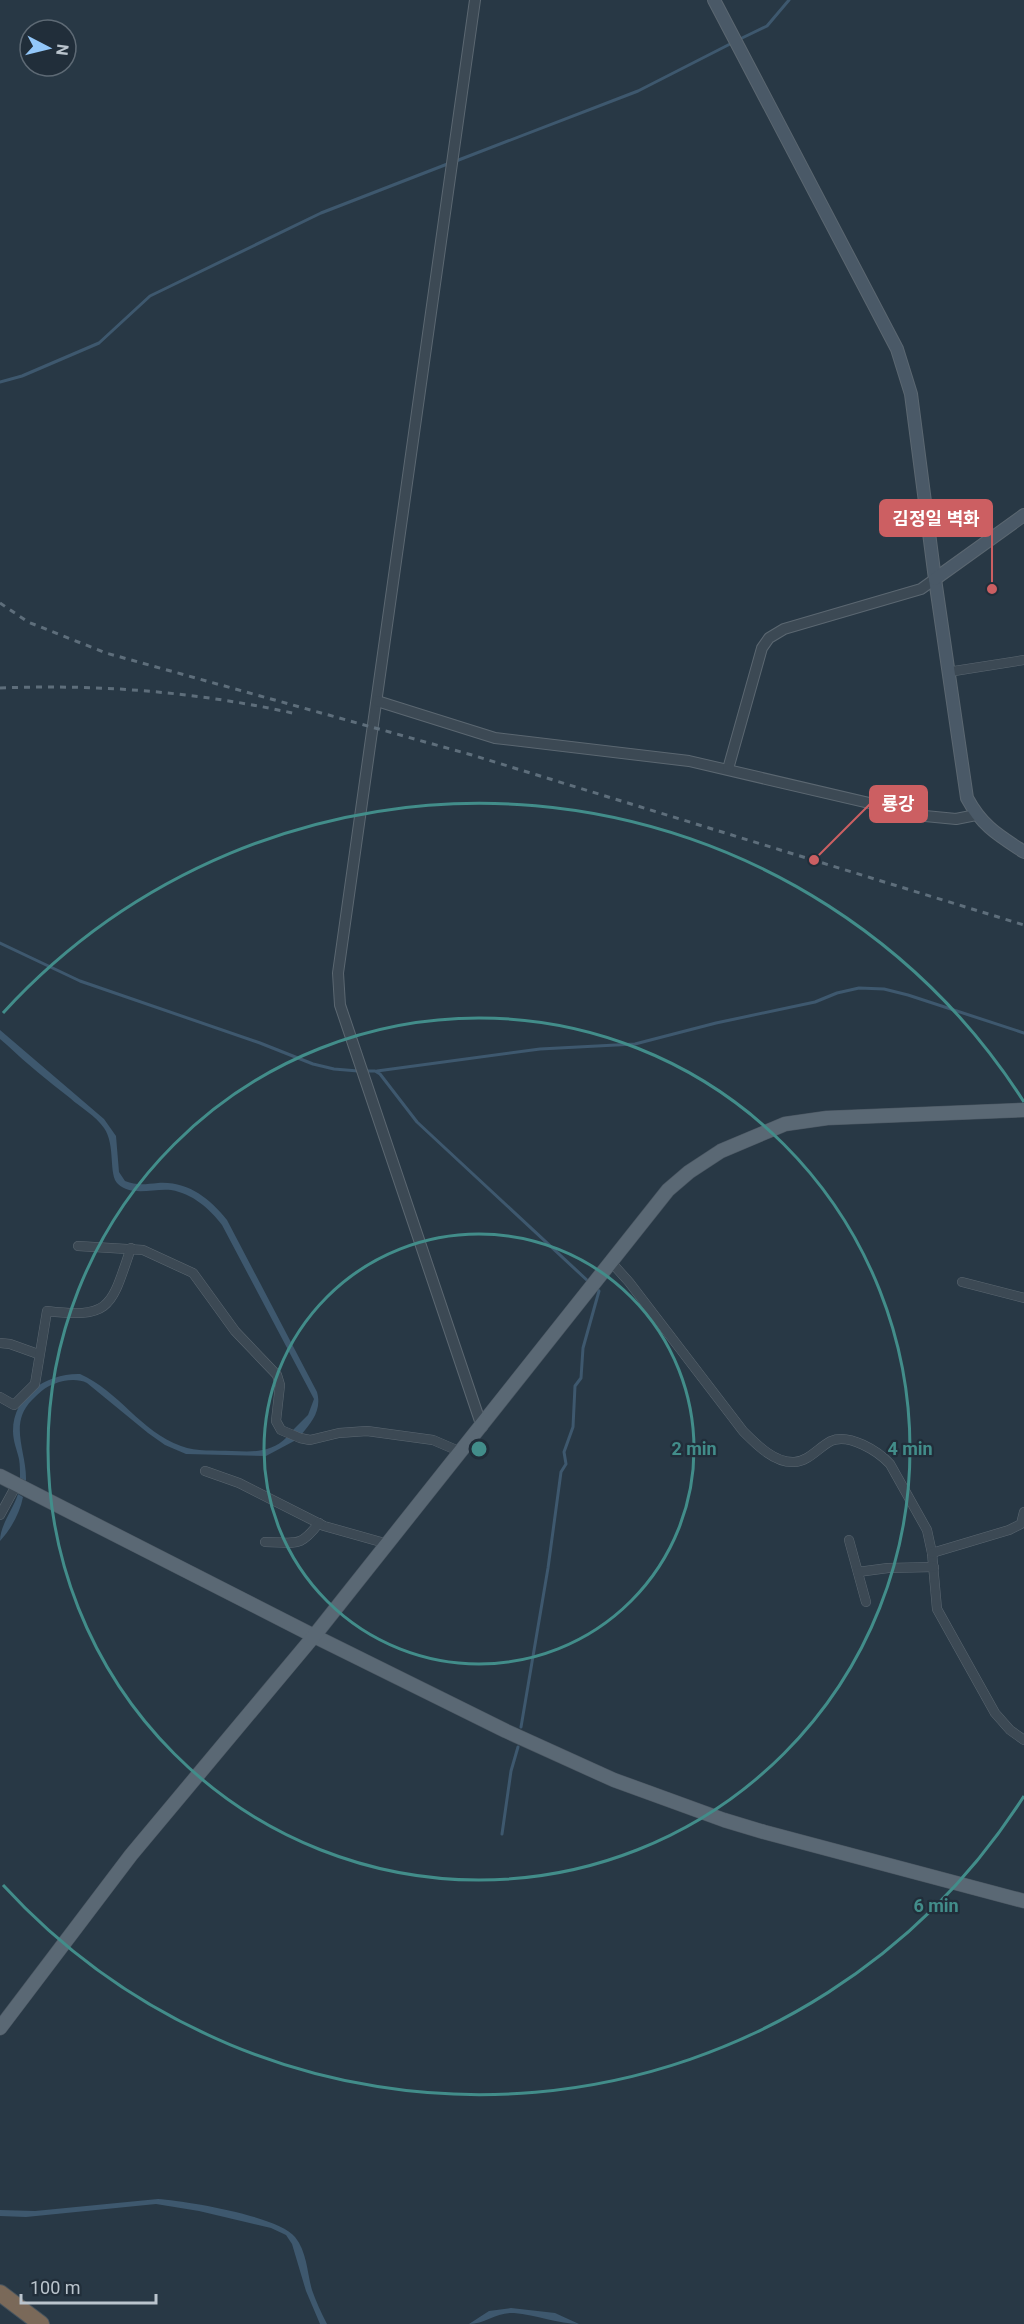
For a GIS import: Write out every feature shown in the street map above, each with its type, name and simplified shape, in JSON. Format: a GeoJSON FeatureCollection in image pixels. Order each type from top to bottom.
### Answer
{"type":"FeatureCollection","features":[{"type":"Feature","properties":{"kind":"highway"},"geometry":{"type":"LineString","coordinates":[[0,2294],[41,2324]]}},
{"type":"Feature","properties":{"kind":"main road"},"geometry":{"type":"LineString","coordinates":[[714,0],[904,365],[911,394],[967,798],[976,815],[989,828],[1024,852]]}},
{"type":"Feature","properties":{"kind":"main road"},"geometry":{"type":"LineString","coordinates":[[935,579],[1024,515]]}},
{"type":"Feature","properties":{"kind":"main road"},"geometry":{"type":"LineString","coordinates":[[0,2028],[131,1855],[314,1636],[668,1190],[689,1172],[721,1151],[785,1124],[827,1118],[1024,1110]]}},
{"type":"Feature","properties":{"kind":"main road"},"geometry":{"type":"LineString","coordinates":[[0,1476],[314,1636],[506,1731],[614,1780],[714,1817],[764,1832],[1024,1901]]}},
{"type":"Feature","properties":{"kind":"street"},"geometry":{"type":"LineString","coordinates":[[475,0],[450,193],[338,972],[340,1005],[482,1427]]}},
{"type":"Feature","properties":{"kind":"street"},"geometry":{"type":"LineString","coordinates":[[728,769],[762,648],[769,638],[784,629],[921,589],[935,579]]}},
{"type":"Feature","properties":{"kind":"street"},"geometry":{"type":"LineString","coordinates":[[948,672],[1024,660]]}},
{"type":"Feature","properties":{"kind":"street"},"geometry":{"type":"LineString","coordinates":[[377,701],[495,738],[521,743],[645,755],[728,769],[925,816],[956,819],[976,815]]}},
{"type":"Feature","properties":{"kind":"street"},"geometry":{"type":"LineString","coordinates":[[78,1246],[143,1250],[185,1268],[198,1278],[235,1330],[277,1375],[279,1386],[276,1421],[281,1430],[310,1440],[339,1433],[367,1431],[433,1440],[461,1452]]}},
{"type":"Feature","properties":{"kind":"street"},"geometry":{"type":"LineString","coordinates":[[0,1397],[14,1405],[18,1404],[35,1384],[38,1354],[47,1311],[87,1313],[101,1310],[120,1278],[131,1248]]}},
{"type":"Feature","properties":{"kind":"street"},"geometry":{"type":"LineString","coordinates":[[611,1262],[743,1431],[772,1456],[792,1463],[801,1461],[832,1441],[842,1439],[870,1449],[884,1457],[898,1476],[922,1520],[932,1553],[937,1609],[995,1713],[1010,1730],[1024,1740]]}},
{"type":"Feature","properties":{"kind":"street"},"geometry":{"type":"LineString","coordinates":[[962,1282],[1024,1298]]}},
{"type":"Feature","properties":{"kind":"street"},"geometry":{"type":"LineString","coordinates":[[0,1343],[10,1344],[38,1354]]}},
{"type":"Feature","properties":{"kind":"street"},"geometry":{"type":"LineString","coordinates":[[205,1471],[239,1483],[319,1523],[387,1544]]}},
{"type":"Feature","properties":{"kind":"street"},"geometry":{"type":"LineString","coordinates":[[0,1515],[22,1487]]}},
{"type":"Feature","properties":{"kind":"street"},"geometry":{"type":"LineString","coordinates":[[932,1553],[1009,1530],[1022,1529],[1024,1512]]}},
{"type":"Feature","properties":{"kind":"street"},"geometry":{"type":"LineString","coordinates":[[265,1542],[301,1543],[319,1523]]}},
{"type":"Feature","properties":{"kind":"street"},"geometry":{"type":"LineString","coordinates":[[849,1540],[866,1602]]}},
{"type":"Feature","properties":{"kind":"street"},"geometry":{"type":"LineString","coordinates":[[858,1572],[933,1567]]}},
{"type":"Feature","properties":{"kind":"water"},"geometry":{"type":"Polygon","coordinates":[[[0,1030],[104,1119],[116,1136],[119,1172],[125,1181],[138,1184],[169,1183],[188,1188],[205,1198],[227,1220],[317,1392],[317,1410],[301,1435],[292,1431],[308,1415],[314,1399],[222,1225],[212,1213],[193,1198],[179,1192],[171,1190],[136,1191],[118,1184],[113,1174],[110,1143],[104,1128],[92,1115],[0,1039],[0,1030]]]}},
{"type":"Feature","properties":{"kind":"water"},"geometry":{"type":"Polygon","coordinates":[[[80,1374],[107,1390],[142,1422],[167,1440],[187,1448],[254,1451],[268,1449],[287,1437],[296,1440],[266,1456],[186,1454],[165,1445],[148,1433],[87,1383],[79,1380],[66,1381],[45,1389],[25,1409],[21,1419],[20,1439],[26,1481],[20,1478],[19,1459],[13,1431],[19,1407],[25,1397],[44,1382],[56,1377],[80,1374]]]}},
{"type":"Feature","properties":{"kind":"water"},"geometry":{"type":"Polygon","coordinates":[[[18,1494],[23,1497],[20,1509],[0,1541],[2,1529],[18,1494]]]}},
{"type":"Feature","properties":{"kind":"water"},"geometry":{"type":"Polygon","coordinates":[[[158,2199],[231,2211],[270,2222],[285,2229],[295,2237],[302,2249],[312,2290],[327,2324],[320,2324],[306,2291],[292,2244],[286,2235],[271,2228],[199,2211],[156,2204],[26,2217],[0,2216],[0,2210],[35,2211],[158,2199]]]}},
{"type":"Feature","properties":{"kind":"water"},"geometry":{"type":"Polygon","coordinates":[[[511,2308],[555,2313],[579,2324],[508,2313],[469,2324],[489,2311],[511,2308]]]}},
{"type":"Feature","properties":{"kind":"waterway"},"geometry":{"type":"LineString","coordinates":[[740,39],[767,26],[789,0]]}},
{"type":"Feature","properties":{"kind":"waterway"},"geometry":{"type":"LineString","coordinates":[[456,161],[638,91],[734,42]]}},
{"type":"Feature","properties":{"kind":"waterway"},"geometry":{"type":"LineString","coordinates":[[0,382],[22,376],[99,343],[150,296],[321,213],[450,163]]}},
{"type":"Feature","properties":{"kind":"waterway"},"geometry":{"type":"LineString","coordinates":[[0,943],[80,981],[260,1043],[313,1064],[358,1071]]}},
{"type":"Feature","properties":{"kind":"waterway"},"geometry":{"type":"LineString","coordinates":[[377,1071],[540,1049],[635,1044],[716,1023],[815,1002],[837,993],[859,988],[884,989],[908,995],[1024,1033]]}},
{"type":"Feature","properties":{"kind":"waterway"},"geometry":{"type":"LineString","coordinates":[[365,1071],[375,1071],[380,1074],[417,1122],[589,1282]]}},
{"type":"Feature","properties":{"kind":"waterway"},"geometry":{"type":"LineString","coordinates":[[521,1727],[548,1568],[561,1472],[566,1464],[564,1452],[573,1427],[575,1386],[581,1378],[583,1348],[599,1291],[596,1288]]}},
{"type":"Feature","properties":{"kind":"waterway"},"geometry":{"type":"LineString","coordinates":[[502,1834],[511,1771],[518,1747]]}},
{"type":"Feature","properties":{"kind":"railway"},"geometry":{"type":"LineString","coordinates":[[0,603],[28,622],[106,653],[472,755],[1024,925]]}},
{"type":"Feature","properties":{"kind":"railway"},"geometry":{"type":"LineString","coordinates":[[0,688],[75,687],[149,691],[223,700],[297,714]]}},
{"type":"Feature","properties":{"kind":"place","name":"김정일 벽화"},"geometry":{"type":"Point","coordinates":[992,589]}},
{"type":"Feature","properties":{"kind":"place","name":"룡강"},"geometry":{"type":"Point","coordinates":[814,860]}}]}
